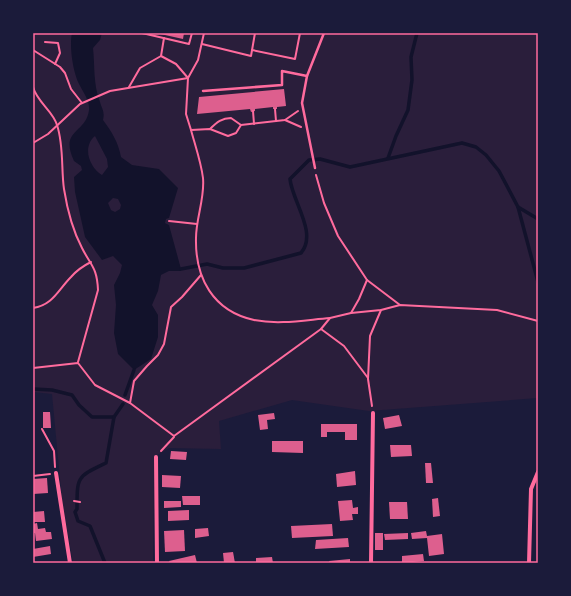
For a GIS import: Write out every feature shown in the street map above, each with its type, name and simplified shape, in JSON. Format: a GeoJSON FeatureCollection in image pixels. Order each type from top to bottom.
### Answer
{"type":"FeatureCollection","features":[{"type":"Feature","properties":{"kind":"street"},"geometry":{"type":"LineString","coordinates":[[371,563],[373,413]]}},
{"type":"Feature","properties":{"kind":"street"},"geometry":{"type":"LineString","coordinates":[[156,457],[157,563]]}},
{"type":"Feature","properties":{"kind":"street"},"geometry":{"type":"LineString","coordinates":[[529,563],[531,489],[538,472]]}},
{"type":"Feature","properties":{"kind":"street"},"geometry":{"type":"LineString","coordinates":[[56,473],[70,563]]}},
{"type":"Feature","properties":{"kind":"lane"},"geometry":{"type":"LineString","coordinates":[[315,168],[302,102],[307,76],[324,33]]}},
{"type":"Feature","properties":{"kind":"lane"},"geometry":{"type":"LineString","coordinates":[[203,91],[282,85],[282,71],[307,76]]}},
{"type":"Feature","properties":{"kind":"path"},"geometry":{"type":"LineString","coordinates":[[142,33],[189,44],[192,33]]}},
{"type":"Feature","properties":{"kind":"path"},"geometry":{"type":"LineString","coordinates":[[204,33],[198,60],[188,78],[186,114],[203,178],[196,239],[200,270],[210,294],[218,303],[230,310],[254,320],[284,322],[330,318],[351,313],[381,310],[400,305],[497,310],[538,321]]}},
{"type":"Feature","properties":{"kind":"path"},"geometry":{"type":"LineString","coordinates":[[202,44],[251,56],[255,33]]}},
{"type":"Feature","properties":{"kind":"path"},"geometry":{"type":"LineString","coordinates":[[252,50],[295,59],[300,33]]}},
{"type":"Feature","properties":{"kind":"path"},"geometry":{"type":"LineString","coordinates":[[161,56],[164,38]]}},
{"type":"Feature","properties":{"kind":"path"},"geometry":{"type":"LineString","coordinates":[[45,42],[54,41],[58,43],[60,53],[54,64]]}},
{"type":"Feature","properties":{"kind":"path"},"geometry":{"type":"LineString","coordinates":[[33,50],[54,64],[65,74],[71,89],[84,103]]}},
{"type":"Feature","properties":{"kind":"path"},"geometry":{"type":"LineString","coordinates":[[161,56],[176,64],[188,78]]}},
{"type":"Feature","properties":{"kind":"path"},"geometry":{"type":"LineString","coordinates":[[129,87],[140,68],[161,56]]}},
{"type":"Feature","properties":{"kind":"path"},"geometry":{"type":"LineString","coordinates":[[33,143],[84,103],[110,91],[188,78]]}},
{"type":"Feature","properties":{"kind":"path"},"geometry":{"type":"LineString","coordinates":[[33,87],[36,96],[57,124],[62,156],[64,189],[69,209],[82,248],[96,273],[98,290],[78,363]]}},
{"type":"Feature","properties":{"kind":"path"},"geometry":{"type":"LineString","coordinates":[[285,120],[298,110],[302,102]]}},
{"type":"Feature","properties":{"kind":"path"},"geometry":{"type":"LineString","coordinates":[[275,109],[276,121]]}},
{"type":"Feature","properties":{"kind":"path"},"geometry":{"type":"LineString","coordinates":[[253,111],[254,124]]}},
{"type":"Feature","properties":{"kind":"path"},"geometry":{"type":"LineString","coordinates":[[210,129],[217,122],[225,118],[231,118],[241,125],[285,120],[307,129]]}},
{"type":"Feature","properties":{"kind":"path"},"geometry":{"type":"LineString","coordinates":[[191,130],[210,129],[228,136],[236,133],[241,125]]}},
{"type":"Feature","properties":{"kind":"path"},"geometry":{"type":"LineString","coordinates":[[315,168],[324,203],[338,236],[367,280],[400,305]]}},
{"type":"Feature","properties":{"kind":"path"},"geometry":{"type":"LineString","coordinates":[[169,221],[197,224]]}},
{"type":"Feature","properties":{"kind":"path"},"geometry":{"type":"LineString","coordinates":[[33,308],[50,303],[79,269],[91,262]]}},
{"type":"Feature","properties":{"kind":"path"},"geometry":{"type":"LineString","coordinates":[[128,402],[134,381],[158,355],[164,344],[171,307],[201,275]]}},
{"type":"Feature","properties":{"kind":"path"},"geometry":{"type":"LineString","coordinates":[[351,313],[359,300],[367,280]]}},
{"type":"Feature","properties":{"kind":"path"},"geometry":{"type":"LineString","coordinates":[[373,413],[368,379],[370,336],[381,310]]}},
{"type":"Feature","properties":{"kind":"path"},"geometry":{"type":"LineString","coordinates":[[156,457],[174,436],[321,329],[330,318]]}},
{"type":"Feature","properties":{"kind":"path"},"geometry":{"type":"LineString","coordinates":[[321,329],[344,346],[368,379]]}},
{"type":"Feature","properties":{"kind":"path"},"geometry":{"type":"LineString","coordinates":[[33,368],[78,363]]}},
{"type":"Feature","properties":{"kind":"path"},"geometry":{"type":"LineString","coordinates":[[78,363],[94,385],[121,397],[174,436]]}},
{"type":"Feature","properties":{"kind":"path"},"geometry":{"type":"LineString","coordinates":[[33,476],[56,473],[54,451],[42,428]]}},
{"type":"Feature","properties":{"kind":"path"},"geometry":{"type":"LineString","coordinates":[[74,501],[80,502]]}},
{"type":"Feature","properties":{"kind":"shaded area"},"geometry":{"type":"Polygon","coordinates":[[[33,33],[538,33],[538,398],[369,411],[292,400],[219,421],[221,449],[169,448],[154,457],[153,563],[73,563],[62,500],[52,394],[33,392],[33,33]]]}},
{"type":"Feature","properties":{"kind":"shaded area"},"geometry":{"type":"Polygon","coordinates":[[[72,33],[102,33],[100,40],[93,48],[96,88],[104,117],[103,120],[114,137],[121,157],[132,165],[159,169],[178,188],[169,218],[166,219],[165,223],[169,225],[181,271],[169,271],[161,275],[158,291],[152,305],[158,315],[158,337],[151,359],[134,370],[118,354],[114,333],[116,305],[114,285],[122,265],[113,256],[102,260],[85,237],[75,192],[74,177],[82,170],[81,166],[74,161],[70,151],[70,143],[71,137],[87,118],[89,107],[75,73],[71,52],[72,33]],[[95,136],[89,146],[89,157],[94,167],[102,175],[108,167],[107,159],[95,136]],[[113,198],[108,203],[111,210],[115,212],[120,209],[121,205],[118,199],[113,198]]]}},
{"type":"Feature","properties":{"kind":"building"},"geometry":{"type":"Polygon","coordinates":[[[156,33],[184,33],[183,39],[156,33]]]}},
{"type":"Feature","properties":{"kind":"building"},"geometry":{"type":"Polygon","coordinates":[[[284,89],[286,106],[277,107],[277,109],[273,109],[273,107],[255,109],[255,111],[251,112],[250,109],[197,114],[199,97],[284,89]]]}},
{"type":"Feature","properties":{"kind":"building"},"geometry":{"type":"Polygon","coordinates":[[[43,412],[50,412],[51,428],[43,428],[43,412]]]}},
{"type":"Feature","properties":{"kind":"building"},"geometry":{"type":"Polygon","coordinates":[[[274,413],[275,419],[267,420],[268,429],[260,430],[258,415],[274,413]]]}},
{"type":"Feature","properties":{"kind":"building"},"geometry":{"type":"Polygon","coordinates":[[[399,415],[402,426],[385,429],[383,418],[399,415]]]}},
{"type":"Feature","properties":{"kind":"building"},"geometry":{"type":"Polygon","coordinates":[[[321,424],[357,424],[357,440],[345,440],[345,432],[327,432],[327,437],[321,437],[321,424]]]}},
{"type":"Feature","properties":{"kind":"building"},"geometry":{"type":"Polygon","coordinates":[[[272,441],[303,441],[303,453],[272,452],[272,441]]]}},
{"type":"Feature","properties":{"kind":"building"},"geometry":{"type":"Polygon","coordinates":[[[390,445],[411,445],[412,456],[391,457],[390,445]]]}},
{"type":"Feature","properties":{"kind":"building"},"geometry":{"type":"Polygon","coordinates":[[[171,451],[187,452],[186,460],[170,459],[171,451]]]}},
{"type":"Feature","properties":{"kind":"building"},"geometry":{"type":"Polygon","coordinates":[[[425,463],[431,463],[433,483],[426,483],[425,463]]]}},
{"type":"Feature","properties":{"kind":"building"},"geometry":{"type":"Polygon","coordinates":[[[355,471],[356,485],[337,487],[336,474],[355,471]]]}},
{"type":"Feature","properties":{"kind":"building"},"geometry":{"type":"Polygon","coordinates":[[[162,475],[181,476],[180,488],[162,487],[162,475]]]}},
{"type":"Feature","properties":{"kind":"building"},"geometry":{"type":"Polygon","coordinates":[[[47,478],[48,493],[33,494],[33,479],[47,478]]]}},
{"type":"Feature","properties":{"kind":"building"},"geometry":{"type":"Polygon","coordinates":[[[182,496],[200,496],[200,505],[183,505],[182,496]]]}},
{"type":"Feature","properties":{"kind":"building"},"geometry":{"type":"Polygon","coordinates":[[[438,498],[440,516],[433,517],[432,499],[438,498]]]}},
{"type":"Feature","properties":{"kind":"building"},"geometry":{"type":"Polygon","coordinates":[[[352,500],[353,508],[358,507],[358,514],[352,514],[353,520],[340,521],[338,501],[352,500]]]}},
{"type":"Feature","properties":{"kind":"building"},"geometry":{"type":"Polygon","coordinates":[[[164,501],[181,501],[181,507],[164,508],[164,501]]]}},
{"type":"Feature","properties":{"kind":"building"},"geometry":{"type":"Polygon","coordinates":[[[389,502],[407,502],[408,519],[390,519],[389,502]]]}},
{"type":"Feature","properties":{"kind":"building"},"geometry":{"type":"Polygon","coordinates":[[[189,510],[189,520],[168,521],[168,511],[189,510]]]}},
{"type":"Feature","properties":{"kind":"building"},"geometry":{"type":"Polygon","coordinates":[[[44,511],[45,522],[33,522],[33,512],[44,511]]]}},
{"type":"Feature","properties":{"kind":"building"},"geometry":{"type":"Polygon","coordinates":[[[37,523],[38,529],[45,528],[46,532],[51,532],[52,539],[36,541],[35,533],[33,533],[33,524],[37,523]]]}},
{"type":"Feature","properties":{"kind":"building"},"geometry":{"type":"Polygon","coordinates":[[[332,524],[333,536],[292,538],[291,526],[332,524]]]}},
{"type":"Feature","properties":{"kind":"building"},"geometry":{"type":"Polygon","coordinates":[[[208,528],[209,536],[195,538],[195,529],[208,528]]]}},
{"type":"Feature","properties":{"kind":"building"},"geometry":{"type":"Polygon","coordinates":[[[184,530],[185,551],[165,552],[164,531],[184,530]]]}},
{"type":"Feature","properties":{"kind":"building"},"geometry":{"type":"Polygon","coordinates":[[[426,531],[427,536],[442,534],[444,554],[429,556],[427,538],[412,539],[411,533],[426,531]]]}},
{"type":"Feature","properties":{"kind":"building"},"geometry":{"type":"Polygon","coordinates":[[[375,533],[383,533],[383,550],[375,550],[375,533]]]}},
{"type":"Feature","properties":{"kind":"building"},"geometry":{"type":"Polygon","coordinates":[[[408,533],[408,539],[385,540],[384,534],[408,533]]]}},
{"type":"Feature","properties":{"kind":"building"},"geometry":{"type":"Polygon","coordinates":[[[348,538],[349,547],[315,549],[316,540],[348,538]]]}},
{"type":"Feature","properties":{"kind":"building"},"geometry":{"type":"Polygon","coordinates":[[[50,546],[51,554],[33,557],[33,549],[50,546]]]}},
{"type":"Feature","properties":{"kind":"building"},"geometry":{"type":"Polygon","coordinates":[[[233,552],[235,563],[224,563],[223,553],[233,552]]]}},
{"type":"Feature","properties":{"kind":"building"},"geometry":{"type":"Polygon","coordinates":[[[423,554],[424,561],[402,563],[402,556],[423,554]]]}},
{"type":"Feature","properties":{"kind":"building"},"geometry":{"type":"Polygon","coordinates":[[[195,555],[197,563],[170,563],[169,561],[195,555]]]}},
{"type":"Feature","properties":{"kind":"building"},"geometry":{"type":"Polygon","coordinates":[[[272,557],[273,563],[254,563],[256,562],[256,558],[272,557]]]}},
{"type":"Feature","properties":{"kind":"building"},"geometry":{"type":"Polygon","coordinates":[[[350,559],[350,563],[330,563],[329,561],[350,559]]]}},
{"type":"Feature","properties":{"kind":"waterway"},"geometry":{"type":"LineString","coordinates":[[388,158],[408,110],[412,80],[411,57],[417,33]]}},
{"type":"Feature","properties":{"kind":"waterway"},"geometry":{"type":"LineString","coordinates":[[181,269],[207,264],[223,268],[244,268],[301,253],[307,236],[306,227],[290,179],[309,160],[320,159],[350,167],[462,143],[476,147],[486,155],[499,171],[518,207],[538,219]]}},
{"type":"Feature","properties":{"kind":"waterway"},"geometry":{"type":"LineString","coordinates":[[518,207],[538,282]]}},
{"type":"Feature","properties":{"kind":"waterway"},"geometry":{"type":"LineString","coordinates":[[125,395],[134,370]]}},
{"type":"Feature","properties":{"kind":"waterway"},"geometry":{"type":"LineString","coordinates":[[33,389],[52,390],[72,395],[79,405],[92,417],[114,417]]}},
{"type":"Feature","properties":{"kind":"waterway"},"geometry":{"type":"LineString","coordinates":[[105,563],[90,526],[78,521],[75,512],[77,509],[77,490],[84,475],[106,463],[114,417],[123,404]]}}]}
